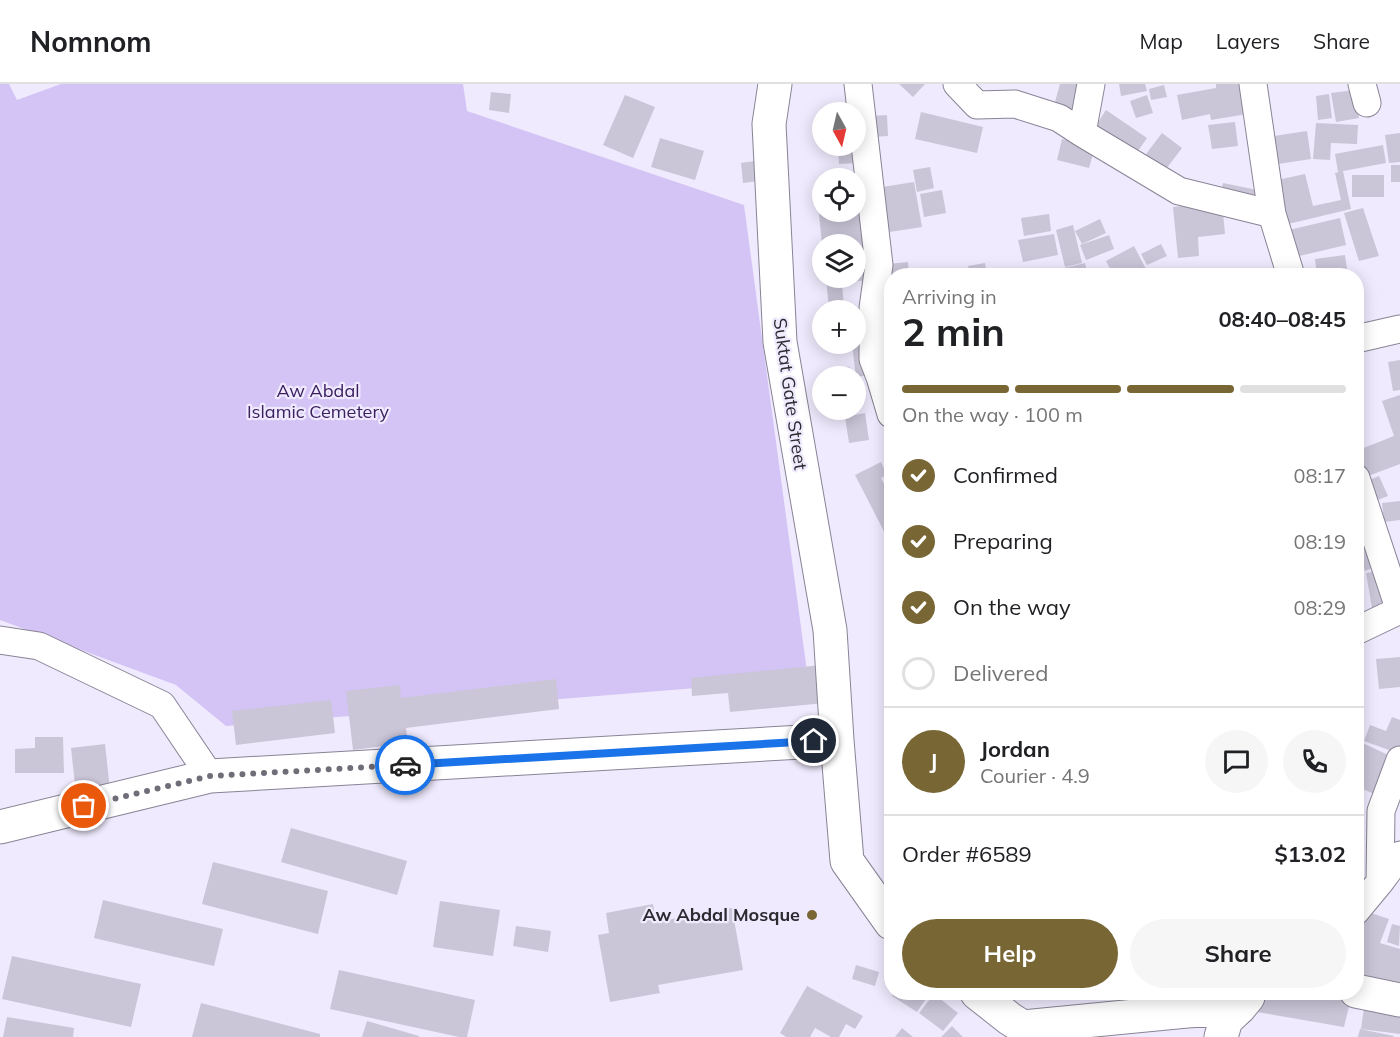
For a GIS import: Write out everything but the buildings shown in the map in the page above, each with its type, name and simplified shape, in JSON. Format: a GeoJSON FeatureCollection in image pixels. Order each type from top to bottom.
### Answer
{"type":"FeatureCollection","features":[{"type":"Feature","properties":{"kind":"street","name":"Suktat Gate Street"},"geometry":{"type":"LineString","coordinates":[[775,84],[769,124],[780,342],[830,630],[847,861],[884,913]]}},
{"type":"Feature","properties":{"kind":"street"},"geometry":{"type":"LineString","coordinates":[[858,84],[879,265],[873,308],[873,359],[884,374]]}},
{"type":"Feature","properties":{"kind":"street"},"geometry":{"type":"LineString","coordinates":[[957,84],[977,105],[1015,104],[1059,118],[1179,191],[1272,213]]}},
{"type":"Feature","properties":{"kind":"street"},"geometry":{"type":"LineString","coordinates":[[1082,133],[1091,84]]}},
{"type":"Feature","properties":{"kind":"street"},"geometry":{"type":"LineString","coordinates":[[1253,84],[1272,213],[1289,268]]}},
{"type":"Feature","properties":{"kind":"street"},"geometry":{"type":"LineString","coordinates":[[1364,337],[1400,329]]}},
{"type":"Feature","properties":{"kind":"street"},"geometry":{"type":"LineString","coordinates":[[1364,502],[1400,610],[1364,627]]}},
{"type":"Feature","properties":{"kind":"street"},"geometry":{"type":"LineString","coordinates":[[0,640],[39,646],[162,705],[210,776]]}},
{"type":"Feature","properties":{"kind":"street"},"geometry":{"type":"LineString","coordinates":[[0,827],[210,776],[837,740]]}},
{"type":"Feature","properties":{"kind":"street"},"geometry":{"type":"LineString","coordinates":[[1380,882],[1381,811],[1400,760]]}},
{"type":"Feature","properties":{"kind":"street"},"geometry":{"type":"LineString","coordinates":[[1364,901],[1400,855]]}},
{"type":"Feature","properties":{"kind":"street"},"geometry":{"type":"LineString","coordinates":[[1364,993],[1400,1000]]}},
{"type":"Feature","properties":{"kind":"street"},"geometry":{"type":"LineString","coordinates":[[986,1000],[1031,1032],[1187,1011],[1245,1000]]}},
{"type":"Feature","properties":{"kind":"street"},"geometry":{"type":"LineString","coordinates":[[1221,1037],[1226,1020],[1245,1000]]}},
{"type":"Feature","properties":{"kind":"green space","name":"Aw Abdal Islamic Cemetery"},"geometry":{"type":"Polygon","coordinates":[[[0,84],[9,84],[17,100],[61,84],[463,84],[467,111],[744,205],[808,679],[226,726],[176,685],[0,620],[0,84]]]}},
{"type":"Feature","properties":{"kind":"way so far"},"geometry":{"type":"LineString","coordinates":[[84,806],[210,776],[405,765]]}},
{"type":"Feature","properties":{"kind":"place","name":"Aw Abdal Mosque"},"geometry":{"type":"Point","coordinates":[812,915]}},
{"type":"Feature","properties":{"kind":"route"},"geometry":{"type":"LineString","coordinates":[[405,765],[814,741]]}}]}
